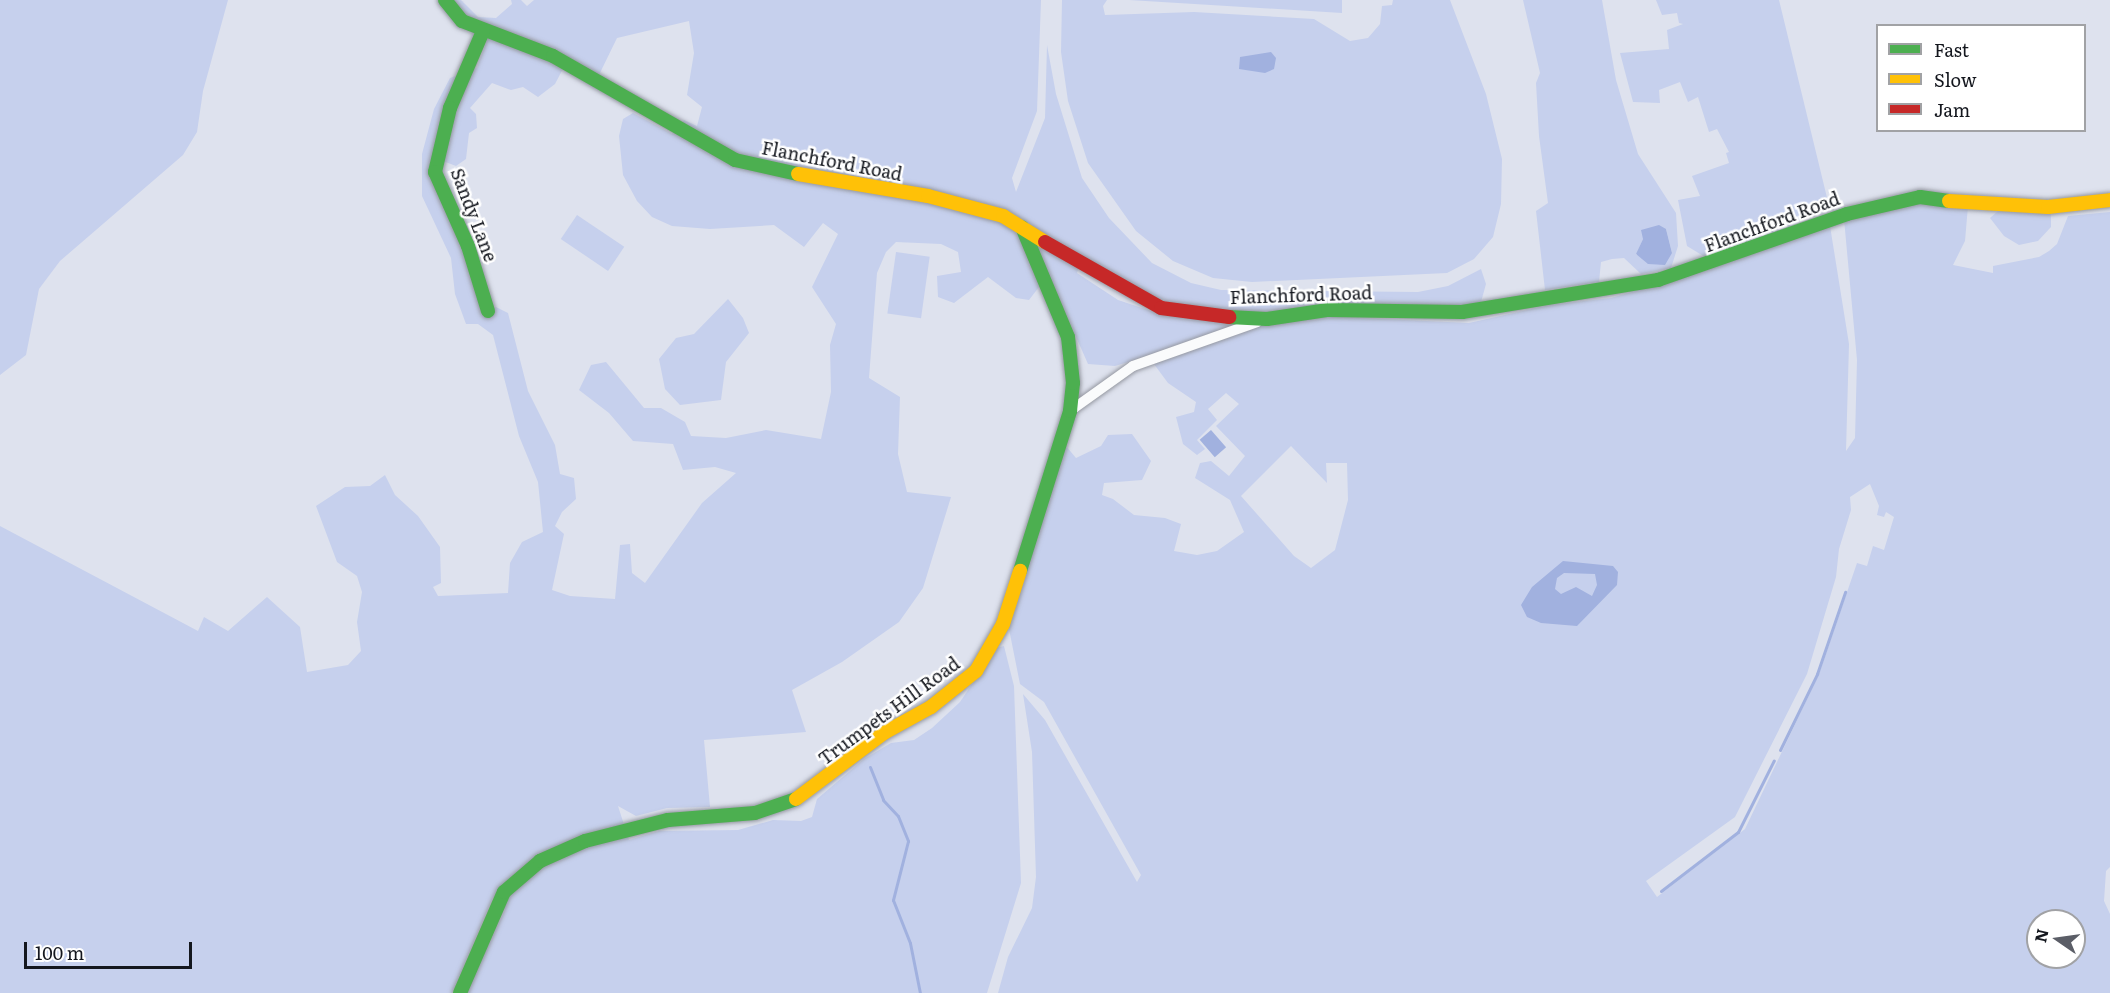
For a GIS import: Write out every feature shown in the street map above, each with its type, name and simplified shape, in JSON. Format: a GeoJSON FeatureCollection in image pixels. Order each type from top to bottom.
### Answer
{"type":"FeatureCollection","features":[{"type":"Feature","properties":{"kind":"street","name":"Flanchford Road"},"geometry":{"type":"LineString","coordinates":[[445,0],[462,21],[552,56],[735,160],[860,188],[928,196],[1003,216],[1161,308],[1197,316],[1267,319],[1328,310],[1462,312],[1617,288],[1687,272],[1847,214],[1920,197],[2037,207],[2110,200]]}},
{"type":"Feature","properties":{"kind":"street","name":"Sandy Lane"},"geometry":{"type":"LineString","coordinates":[[483,31],[450,108],[435,172],[468,246],[488,311]]}},
{"type":"Feature","properties":{"kind":"street","name":"Trumpets Hill Road"},"geometry":{"type":"LineString","coordinates":[[460,993],[504,892],[540,861],[585,841],[668,820],[755,813],[797,799],[884,733],[930,707],[976,671],[1003,624],[1070,411],[1073,383],[1068,337],[1022,227]]}},
{"type":"Feature","properties":{"kind":"street"},"geometry":{"type":"LineString","coordinates":[[1070,411],[1133,366],[1267,319]]}},
{"type":"Feature","properties":{"kind":"shaded area"},"geometry":{"type":"Polygon","coordinates":[[[0,0],[228,0],[203,91],[197,132],[183,155],[60,261],[39,289],[26,355],[0,375],[0,0]]]}},
{"type":"Feature","properties":{"kind":"shaded area"},"geometry":{"type":"Polygon","coordinates":[[[448,0],[461,0],[478,17],[496,18],[512,4],[511,0],[521,0],[527,6],[534,0],[1041,0],[1037,111],[1012,178],[1016,192],[1045,118],[1047,45],[1056,94],[1082,178],[1109,218],[1152,263],[1191,283],[1221,290],[1418,292],[1448,286],[1481,269],[1486,284],[1481,302],[1465,305],[1268,312],[1185,308],[1150,296],[1082,257],[1077,273],[1118,300],[1166,316],[1318,316],[1469,323],[1549,305],[1611,298],[1699,273],[1830,226],[1849,344],[1846,451],[1855,438],[1857,360],[1844,219],[1906,203],[1968,206],[1965,241],[1953,265],[1993,273],[1993,266],[2039,257],[2049,251],[2057,244],[2068,216],[2110,212],[2110,867],[2106,871],[2104,901],[2110,914],[2110,993],[998,993],[1008,957],[1032,908],[1036,877],[1032,752],[1023,694],[1045,720],[1137,882],[1141,875],[1044,702],[1020,684],[1008,624],[1066,446],[1076,458],[1101,446],[1108,435],[1132,434],[1151,461],[1142,480],[1104,483],[1102,495],[1113,499],[1134,515],[1165,518],[1181,524],[1174,551],[1197,555],[1217,551],[1244,532],[1230,500],[1195,478],[1200,463],[1211,461],[1229,476],[1245,456],[1216,426],[1239,404],[1226,393],[1208,409],[1217,420],[1197,440],[1205,449],[1197,455],[1183,444],[1176,417],[1194,412],[1196,402],[1168,383],[1148,356],[1115,366],[1088,364],[1054,287],[1039,287],[1029,300],[1016,298],[988,277],[954,303],[938,297],[937,276],[961,272],[958,252],[941,244],[896,242],[886,252],[877,273],[869,378],[900,397],[898,454],[907,492],[951,497],[923,588],[899,622],[842,662],[792,690],[806,732],[704,740],[710,807],[667,808],[636,816],[618,806],[629,840],[659,831],[738,830],[773,820],[801,821],[812,817],[817,799],[864,759],[891,743],[914,740],[932,728],[960,702],[996,648],[1004,646],[1014,686],[1021,883],[987,993],[466,993],[505,910],[493,897],[452,993],[0,993],[0,526],[198,631],[204,617],[228,631],[267,597],[300,627],[307,672],[348,665],[361,651],[357,622],[362,592],[357,576],[337,562],[316,506],[345,487],[370,486],[385,475],[395,495],[418,516],[440,547],[441,583],[433,587],[438,596],[508,593],[510,563],[522,542],[543,532],[538,482],[519,436],[493,335],[478,324],[466,324],[455,294],[451,258],[422,196],[422,154],[434,109],[450,78],[477,68],[486,43],[487,26],[456,9],[448,0]],[[689,21],[617,38],[598,77],[566,63],[555,84],[538,97],[523,87],[511,90],[492,83],[470,108],[476,114],[477,128],[469,133],[466,159],[456,166],[435,158],[485,314],[496,307],[508,313],[528,391],[555,445],[560,474],[574,478],[576,499],[562,512],[555,526],[564,534],[552,590],[570,596],[615,599],[620,545],[630,544],[632,573],[645,583],[702,503],[736,473],[715,467],[683,470],[673,444],[633,441],[609,413],[579,390],[591,365],[606,362],[644,408],[661,408],[685,422],[691,436],[726,438],[766,430],[821,439],[831,392],[830,345],[836,324],[812,287],[838,234],[823,223],[804,247],[774,225],[710,229],[672,226],[652,217],[637,201],[623,175],[619,136],[623,119],[633,113],[672,134],[684,120],[697,126],[702,107],[687,95],[694,53],[689,21]],[[1291,446],[1241,496],[1294,556],[1311,568],[1335,550],[1348,500],[1347,463],[1326,463],[1327,483],[1291,446]],[[1870,484],[1850,497],[1851,510],[1839,549],[1836,577],[1807,674],[1735,817],[1646,881],[1657,897],[1745,829],[1819,674],[1857,563],[1867,566],[1873,546],[1884,550],[1894,517],[1886,512],[1884,517],[1877,515],[1879,506],[1870,484]]]}},
{"type":"Feature","properties":{"kind":"shaded area"},"geometry":{"type":"Polygon","coordinates":[[[1062,0],[1107,0],[1103,6],[1105,15],[1194,12],[1314,19],[1350,41],[1368,38],[1380,24],[1382,6],[1392,5],[1393,0],[1450,0],[1486,94],[1502,159],[1501,204],[1493,237],[1474,259],[1447,273],[1252,282],[1213,278],[1173,261],[1136,231],[1088,163],[1068,101],[1061,52],[1062,0]]]}},
{"type":"Feature","properties":{"kind":"shaded area"},"geometry":{"type":"Polygon","coordinates":[[[1129,0],[1342,0],[1342,13],[1129,0]]]}},
{"type":"Feature","properties":{"kind":"shaded area"},"geometry":{"type":"Polygon","coordinates":[[[1523,0],[1602,0],[1616,80],[1638,154],[1676,213],[1678,246],[1671,268],[1641,274],[1624,258],[1612,259],[1601,262],[1599,282],[1545,290],[1536,211],[1548,203],[1539,136],[1536,83],[1540,73],[1523,0]],[[1666,229],[1643,239],[1636,255],[1672,253],[1666,229]]]}},
{"type":"Feature","properties":{"kind":"shaded area"},"geometry":{"type":"Polygon","coordinates":[[[1656,0],[1779,0],[1830,210],[1806,212],[1800,222],[1790,227],[1705,257],[1687,246],[1678,200],[1700,196],[1692,176],[1729,163],[1726,153],[1729,152],[1717,129],[1709,132],[1698,97],[1688,102],[1680,82],[1659,90],[1660,103],[1633,102],[1620,53],[1669,49],[1667,30],[1683,24],[1679,23],[1677,13],[1662,15],[1656,0]]]}},
{"type":"Feature","properties":{"kind":"shaded area"},"geometry":{"type":"Polygon","coordinates":[[[1271,52],[1276,58],[1274,69],[1265,73],[1239,69],[1240,57],[1271,52]]]}},
{"type":"Feature","properties":{"kind":"shaded area"},"geometry":{"type":"Polygon","coordinates":[[[1998,211],[2051,212],[2051,227],[2038,241],[2019,245],[2004,236],[1990,218],[1998,211]]]}},
{"type":"Feature","properties":{"kind":"shaded area"},"geometry":{"type":"Polygon","coordinates":[[[577,215],[624,247],[608,271],[561,239],[577,215]]]}},
{"type":"Feature","properties":{"kind":"shaded area"},"geometry":{"type":"Polygon","coordinates":[[[1659,225],[1666,229],[1672,253],[1665,265],[1648,264],[1636,254],[1643,239],[1641,230],[1659,225]]]}},
{"type":"Feature","properties":{"kind":"shaded area"},"geometry":{"type":"Polygon","coordinates":[[[896,252],[930,257],[921,318],[887,313],[896,252]]]}},
{"type":"Feature","properties":{"kind":"shaded area"},"geometry":{"type":"Polygon","coordinates":[[[728,299],[743,318],[749,333],[726,362],[721,400],[680,405],[665,389],[659,359],[676,338],[694,334],[728,299]]]}},
{"type":"Feature","properties":{"kind":"shaded area"},"geometry":{"type":"Polygon","coordinates":[[[1211,430],[1226,447],[1215,457],[1200,440],[1211,430]]]}},
{"type":"Feature","properties":{"kind":"shaded area"},"geometry":{"type":"Polygon","coordinates":[[[1563,561],[1613,566],[1618,572],[1617,585],[1577,626],[1541,623],[1527,617],[1521,605],[1532,587],[1563,561]],[[1564,573],[1557,578],[1555,589],[1561,594],[1576,587],[1592,596],[1597,585],[1595,574],[1564,573]]]}},
{"type":"Feature","properties":{"kind":"waterway"},"geometry":{"type":"LineString","coordinates":[[1780,750],[1817,674],[1845,592]]}},
{"type":"Feature","properties":{"kind":"waterway"},"geometry":{"type":"LineString","coordinates":[[1661,891],[1738,832],[1774,760]]}},
{"type":"Feature","properties":{"kind":"waterway"},"geometry":{"type":"LineString","coordinates":[[870,767],[883,800],[898,816],[908,841],[893,900],[910,943],[920,993]]}},
{"type":"Feature","properties":{"kind":"traffic: fast"},"geometry":{"type":"LineString","coordinates":[[445,0],[462,21],[553,56],[735,160],[798,174]]}},
{"type":"Feature","properties":{"kind":"traffic: fast"},"geometry":{"type":"LineString","coordinates":[[483,31],[450,108],[435,172],[468,246],[488,311]]}},
{"type":"Feature","properties":{"kind":"traffic: fast"},"geometry":{"type":"LineString","coordinates":[[1229,317],[1267,319],[1328,310],[1462,312],[1658,280],[1847,214],[1920,197],[1949,201]]}},
{"type":"Feature","properties":{"kind":"traffic: fast"},"geometry":{"type":"LineString","coordinates":[[1020,571],[1070,411],[1073,383],[1068,337],[1022,227]]}},
{"type":"Feature","properties":{"kind":"traffic: fast"},"geometry":{"type":"LineString","coordinates":[[460,993],[504,892],[540,861],[585,841],[668,820],[755,813],[796,799]]}},
{"type":"Feature","properties":{"kind":"traffic: slow"},"geometry":{"type":"LineString","coordinates":[[798,174],[928,196],[1003,216],[1045,242]]}},
{"type":"Feature","properties":{"kind":"traffic: slow"},"geometry":{"type":"LineString","coordinates":[[1949,201],[2048,207],[2110,200]]}},
{"type":"Feature","properties":{"kind":"traffic: slow"},"geometry":{"type":"LineString","coordinates":[[796,799],[884,733],[931,707],[976,671],[1003,624],[1020,571]]}},
{"type":"Feature","properties":{"kind":"traffic: jam"},"geometry":{"type":"LineString","coordinates":[[1045,242],[1161,308],[1229,317]]}}]}
